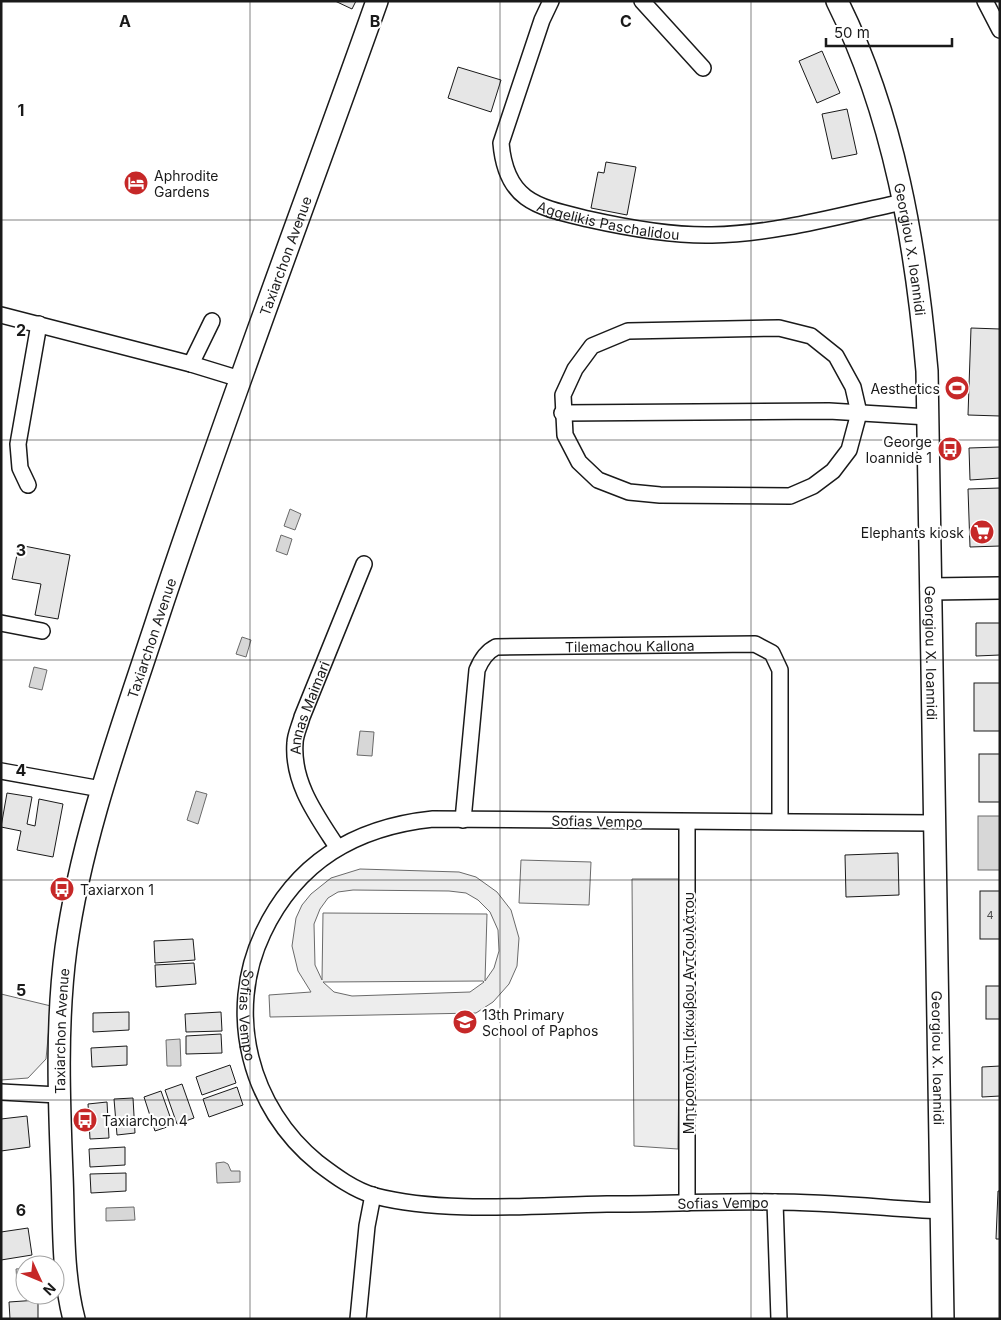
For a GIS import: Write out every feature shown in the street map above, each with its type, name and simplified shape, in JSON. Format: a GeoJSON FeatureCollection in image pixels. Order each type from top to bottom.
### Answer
{"type":"FeatureCollection","features":[{"type":"Feature","properties":{"kind":"street","name":"Taxiarchon Avenue"},"geometry":{"type":"LineString","coordinates":[[70,1313],[58,1095],[66,949],[80,874],[101,789],[204,479],[377,1]]}},
{"type":"Feature","properties":{"kind":"street","name":"Aggelikis Paschalidou"},"geometry":{"type":"LineString","coordinates":[[551,1],[542,20],[501,143],[503,164],[513,186],[532,203],[556,211],[633,229],[712,235],[770,230],[903,202]]}},
{"type":"Feature","properties":{"kind":"street"},"geometry":{"type":"LineString","coordinates":[[642,1],[704,68]]}},
{"type":"Feature","properties":{"kind":"street","name":"Georgiou X. Ioannidi"},"geometry":{"type":"LineString","coordinates":[[837,1],[870,78],[888,137],[903,202],[922,317],[928,417],[943,1319]]}},
{"type":"Feature","properties":{"kind":"street"},"geometry":{"type":"LineString","coordinates":[[985,1],[1000,30]]}},
{"type":"Feature","properties":{"kind":"street"},"geometry":{"type":"LineString","coordinates":[[1,315],[191,364],[240,379]]}},
{"type":"Feature","properties":{"kind":"street"},"geometry":{"type":"LineString","coordinates":[[191,364],[212,321]]}},
{"type":"Feature","properties":{"kind":"street"},"geometry":{"type":"LineString","coordinates":[[28,485],[20,468],[18,444],[39,324]]}},
{"type":"Feature","properties":{"kind":"street"},"geometry":{"type":"LineString","coordinates":[[779,328],[811,336],[836,356],[853,387],[859,413],[849,450],[833,471],[814,486],[790,496],[729,496],[660,495],[629,492],[598,480],[579,462],[565,435],[562,413],[563,395],[575,369],[592,346],[628,331],[779,328]]}},
{"type":"Feature","properties":{"kind":"street"},"geometry":{"type":"LineString","coordinates":[[562,413],[829,411],[928,417]]}},
{"type":"Feature","properties":{"kind":"street","name":"Annas Maimari"},"geometry":{"type":"LineString","coordinates":[[337,847],[305,797],[297,770],[294,743],[302,717],[364,564]]}},
{"type":"Feature","properties":{"kind":"street"},"geometry":{"type":"LineString","coordinates":[[931,589],[1000,588]]}},
{"type":"Feature","properties":{"kind":"street"},"geometry":{"type":"LineString","coordinates":[[1,623],[42,631]]}},
{"type":"Feature","properties":{"kind":"street","name":"Tilemachou Kallona"},"geometry":{"type":"LineString","coordinates":[[463,820],[477,670],[481,661],[490,650],[496,647],[755,644],[772,653],[780,670],[780,821]]}},
{"type":"Feature","properties":{"kind":"street"},"geometry":{"type":"LineString","coordinates":[[1,771],[101,789]]}},
{"type":"Feature","properties":{"kind":"street","name":"Sofias Vempo"},"geometry":{"type":"LineString","coordinates":[[934,823],[780,821],[687,823],[463,820],[404,822],[358,837],[337,847],[295,882],[280,902],[257,946],[246,997],[245,1021],[247,1044],[254,1073],[275,1116],[290,1137],[332,1174],[373,1195],[444,1206],[775,1202],[940,1211]]}},
{"type":"Feature","properties":{"kind":"street","name":"Μητροπολίτη Ιάκωβου Αντζουλάτου"},"geometry":{"type":"LineString","coordinates":[[687,823],[687,1204]]}},
{"type":"Feature","properties":{"kind":"street"},"geometry":{"type":"LineString","coordinates":[[1,1092],[58,1095]]}},
{"type":"Feature","properties":{"kind":"street"},"geometry":{"type":"LineString","coordinates":[[358,1319],[367,1226],[373,1195]]}},
{"type":"Feature","properties":{"kind":"street"},"geometry":{"type":"LineString","coordinates":[[775,1202],[778,1319]]}},
{"type":"Feature","properties":{"kind":"shaded area"},"geometry":{"type":"Polygon","coordinates":[[[290,509],[301,514],[295,530],[284,526],[290,509]]]}},
{"type":"Feature","properties":{"kind":"shaded area"},"geometry":{"type":"Polygon","coordinates":[[[281,535],[292,539],[287,555],[276,551],[281,535]]]}},
{"type":"Feature","properties":{"kind":"shaded area"},"geometry":{"type":"Polygon","coordinates":[[[242,637],[251,640],[246,657],[236,654],[242,637]]]}},
{"type":"Feature","properties":{"kind":"shaded area"},"geometry":{"type":"Polygon","coordinates":[[[34,667],[47,670],[42,690],[29,687],[34,667]]]}},
{"type":"Feature","properties":{"kind":"shaded area"},"geometry":{"type":"Polygon","coordinates":[[[360,731],[374,732],[372,756],[357,755],[360,731]]]}},
{"type":"Feature","properties":{"kind":"shaded area"},"geometry":{"type":"Polygon","coordinates":[[[196,791],[207,794],[198,824],[187,820],[196,791]]]}},
{"type":"Feature","properties":{"kind":"shaded area"},"geometry":{"type":"Polygon","coordinates":[[[978,816],[1000,816],[1000,870],[978,870],[978,816]]]}},
{"type":"Feature","properties":{"kind":"shaded area"},"geometry":{"type":"Polygon","coordinates":[[[521,860],[591,862],[589,905],[519,903],[521,860]]]}},
{"type":"Feature","properties":{"kind":"shaded area"},"geometry":{"type":"Polygon","coordinates":[[[360,869],[459,872],[476,877],[497,892],[511,910],[519,938],[517,966],[509,984],[493,1002],[476,1013],[270,1017],[269,995],[311,992],[298,971],[292,946],[296,918],[302,905],[311,894],[331,878],[360,869]],[[353,890],[338,892],[328,898],[320,909],[314,924],[315,965],[322,980],[323,913],[487,914],[485,981],[494,968],[499,951],[498,930],[490,912],[478,900],[466,893],[449,891],[353,890]],[[483,981],[323,982],[334,992],[352,996],[470,992],[484,982],[483,981]]]}},
{"type":"Feature","properties":{"kind":"shaded area"},"geometry":{"type":"Polygon","coordinates":[[[632,879],[681,879],[678,1149],[634,1146],[632,879]]]}},
{"type":"Feature","properties":{"kind":"shaded area"},"geometry":{"type":"Polygon","coordinates":[[[1,994],[51,1006],[46,1059],[28,1078],[1,1080],[1,994]]]}},
{"type":"Feature","properties":{"kind":"shaded area"},"geometry":{"type":"Polygon","coordinates":[[[180,1039],[181,1066],[167,1066],[166,1040],[180,1039]]]}},
{"type":"Feature","properties":{"kind":"shaded area"},"geometry":{"type":"Polygon","coordinates":[[[224,1162],[228,1164],[231,1171],[240,1171],[240,1182],[217,1183],[216,1163],[224,1162]]]}},
{"type":"Feature","properties":{"kind":"shaded area"},"geometry":{"type":"Polygon","coordinates":[[[134,1207],[135,1220],[106,1221],[106,1208],[134,1207]]]}},
{"type":"Feature","properties":{"kind":"building"},"geometry":{"type":"Polygon","coordinates":[[[335,1],[356,1],[352,9],[335,1]]]}},
{"type":"Feature","properties":{"kind":"building"},"geometry":{"type":"Polygon","coordinates":[[[822,51],[840,93],[817,103],[799,61],[822,51]]]}},
{"type":"Feature","properties":{"kind":"building"},"geometry":{"type":"Polygon","coordinates":[[[458,67],[501,80],[491,112],[448,98],[458,67]]]}},
{"type":"Feature","properties":{"kind":"building"},"geometry":{"type":"Polygon","coordinates":[[[847,109],[857,154],[832,159],[822,114],[847,109]]]}},
{"type":"Feature","properties":{"kind":"building"},"geometry":{"type":"Polygon","coordinates":[[[606,162],[636,167],[627,215],[591,208],[598,172],[604,173],[606,162]]]}},
{"type":"Feature","properties":{"kind":"building"},"geometry":{"type":"Polygon","coordinates":[[[971,328],[1000,329],[1000,416],[968,415],[971,328]]]}},
{"type":"Feature","properties":{"kind":"building"},"geometry":{"type":"Polygon","coordinates":[[[1000,447],[1000,478],[970,480],[969,448],[1000,447]]]}},
{"type":"Feature","properties":{"kind":"building"},"geometry":{"type":"Polygon","coordinates":[[[1000,488],[1000,546],[970,547],[968,489],[1000,488]]]}},
{"type":"Feature","properties":{"kind":"building"},"geometry":{"type":"Polygon","coordinates":[[[19,545],[70,555],[58,619],[35,615],[41,584],[12,579],[19,545]]]}},
{"type":"Feature","properties":{"kind":"building"},"geometry":{"type":"Polygon","coordinates":[[[976,623],[1000,623],[1000,655],[976,656],[976,623]]]}},
{"type":"Feature","properties":{"kind":"building"},"geometry":{"type":"Polygon","coordinates":[[[974,683],[1000,683],[1000,731],[974,731],[974,683]]]}},
{"type":"Feature","properties":{"kind":"building"},"geometry":{"type":"Polygon","coordinates":[[[979,754],[1000,754],[1000,802],[979,802],[979,754]]]}},
{"type":"Feature","properties":{"kind":"building"},"geometry":{"type":"Polygon","coordinates":[[[7,793],[32,797],[27,824],[35,826],[39,799],[63,804],[53,857],[17,850],[21,831],[1,827],[7,793]]]}},
{"type":"Feature","properties":{"kind":"building"},"geometry":{"type":"Polygon","coordinates":[[[898,853],[899,895],[846,897],[845,855],[898,853]]]}},
{"type":"Feature","properties":{"kind":"building"},"geometry":{"type":"Polygon","coordinates":[[[980,891],[1000,891],[1000,939],[980,939],[980,891]]]}},
{"type":"Feature","properties":{"kind":"building"},"geometry":{"type":"Polygon","coordinates":[[[193,939],[195,960],[155,963],[154,941],[193,939]]]}},
{"type":"Feature","properties":{"kind":"building"},"geometry":{"type":"Polygon","coordinates":[[[194,963],[196,984],[156,987],[155,965],[194,963]]]}},
{"type":"Feature","properties":{"kind":"building"},"geometry":{"type":"Polygon","coordinates":[[[986,986],[1000,986],[1000,1019],[986,1019],[986,986]]]}},
{"type":"Feature","properties":{"kind":"building"},"geometry":{"type":"Polygon","coordinates":[[[129,1012],[129,1030],[93,1032],[93,1013],[129,1012]]]}},
{"type":"Feature","properties":{"kind":"building"},"geometry":{"type":"Polygon","coordinates":[[[221,1012],[222,1031],[186,1032],[185,1014],[221,1012]]]}},
{"type":"Feature","properties":{"kind":"building"},"geometry":{"type":"Polygon","coordinates":[[[221,1034],[222,1053],[186,1054],[186,1036],[221,1034]]]}},
{"type":"Feature","properties":{"kind":"building"},"geometry":{"type":"Polygon","coordinates":[[[127,1046],[127,1065],[92,1067],[91,1048],[127,1046]]]}},
{"type":"Feature","properties":{"kind":"building"},"geometry":{"type":"Polygon","coordinates":[[[230,1065],[236,1083],[202,1095],[196,1077],[230,1065]]]}},
{"type":"Feature","properties":{"kind":"building"},"geometry":{"type":"Polygon","coordinates":[[[1000,1066],[1000,1096],[982,1097],[982,1067],[1000,1066]]]}},
{"type":"Feature","properties":{"kind":"building"},"geometry":{"type":"Polygon","coordinates":[[[182,1084],[194,1118],[177,1124],[165,1090],[182,1084]]]}},
{"type":"Feature","properties":{"kind":"building"},"geometry":{"type":"Polygon","coordinates":[[[237,1087],[243,1105],[209,1117],[203,1099],[237,1087]]]}},
{"type":"Feature","properties":{"kind":"building"},"geometry":{"type":"Polygon","coordinates":[[[161,1091],[173,1125],[155,1131],[144,1097],[161,1091]]]}},
{"type":"Feature","properties":{"kind":"building"},"geometry":{"type":"Polygon","coordinates":[[[133,1098],[135,1133],[117,1135],[114,1099],[133,1098]]]}},
{"type":"Feature","properties":{"kind":"building"},"geometry":{"type":"Polygon","coordinates":[[[107,1102],[109,1138],[90,1139],[88,1104],[107,1102]]]}},
{"type":"Feature","properties":{"kind":"building"},"geometry":{"type":"Polygon","coordinates":[[[27,1116],[30,1147],[1,1151],[1,1119],[27,1116]]]}},
{"type":"Feature","properties":{"kind":"building"},"geometry":{"type":"Polygon","coordinates":[[[125,1147],[125,1165],[90,1167],[89,1149],[125,1147]]]}},
{"type":"Feature","properties":{"kind":"building"},"geometry":{"type":"Polygon","coordinates":[[[126,1173],[126,1191],[91,1193],[90,1174],[126,1173]]]}},
{"type":"Feature","properties":{"kind":"building"},"geometry":{"type":"Polygon","coordinates":[[[998,1191],[1000,1191],[1000,1239],[996,1239],[998,1191]]]}},
{"type":"Feature","properties":{"kind":"building"},"geometry":{"type":"Polygon","coordinates":[[[28,1228],[32,1255],[15,1255],[15,1258],[1,1260],[1,1232],[28,1228]]]}},
{"type":"Feature","properties":{"kind":"building"},"geometry":{"type":"Polygon","coordinates":[[[9,1302],[15,1302],[15,1305],[38,1305],[38,1319],[10,1319],[9,1302]]]}},
{"type":"Feature","properties":{"kind":"place","name":"Aphrodite Gardens"},"geometry":{"type":"Point","coordinates":[136,183]}},
{"type":"Feature","properties":{"kind":"place","name":"Aesthetics"},"geometry":{"type":"Point","coordinates":[957,388]}},
{"type":"Feature","properties":{"kind":"place","name":"George Ioannide 1"},"geometry":{"type":"Point","coordinates":[950,449]}},
{"type":"Feature","properties":{"kind":"place","name":"Elephants kiosk"},"geometry":{"type":"Point","coordinates":[982,532]}},
{"type":"Feature","properties":{"kind":"place","name":"Taxiarxon 1"},"geometry":{"type":"Point","coordinates":[62,889]}},
{"type":"Feature","properties":{"kind":"place","name":"13th Primary School of Paphos"},"geometry":{"type":"Point","coordinates":[465,1022]}},
{"type":"Feature","properties":{"kind":"place","name":"Taxiarchon 4"},"geometry":{"type":"Point","coordinates":[85,1120]}}]}
